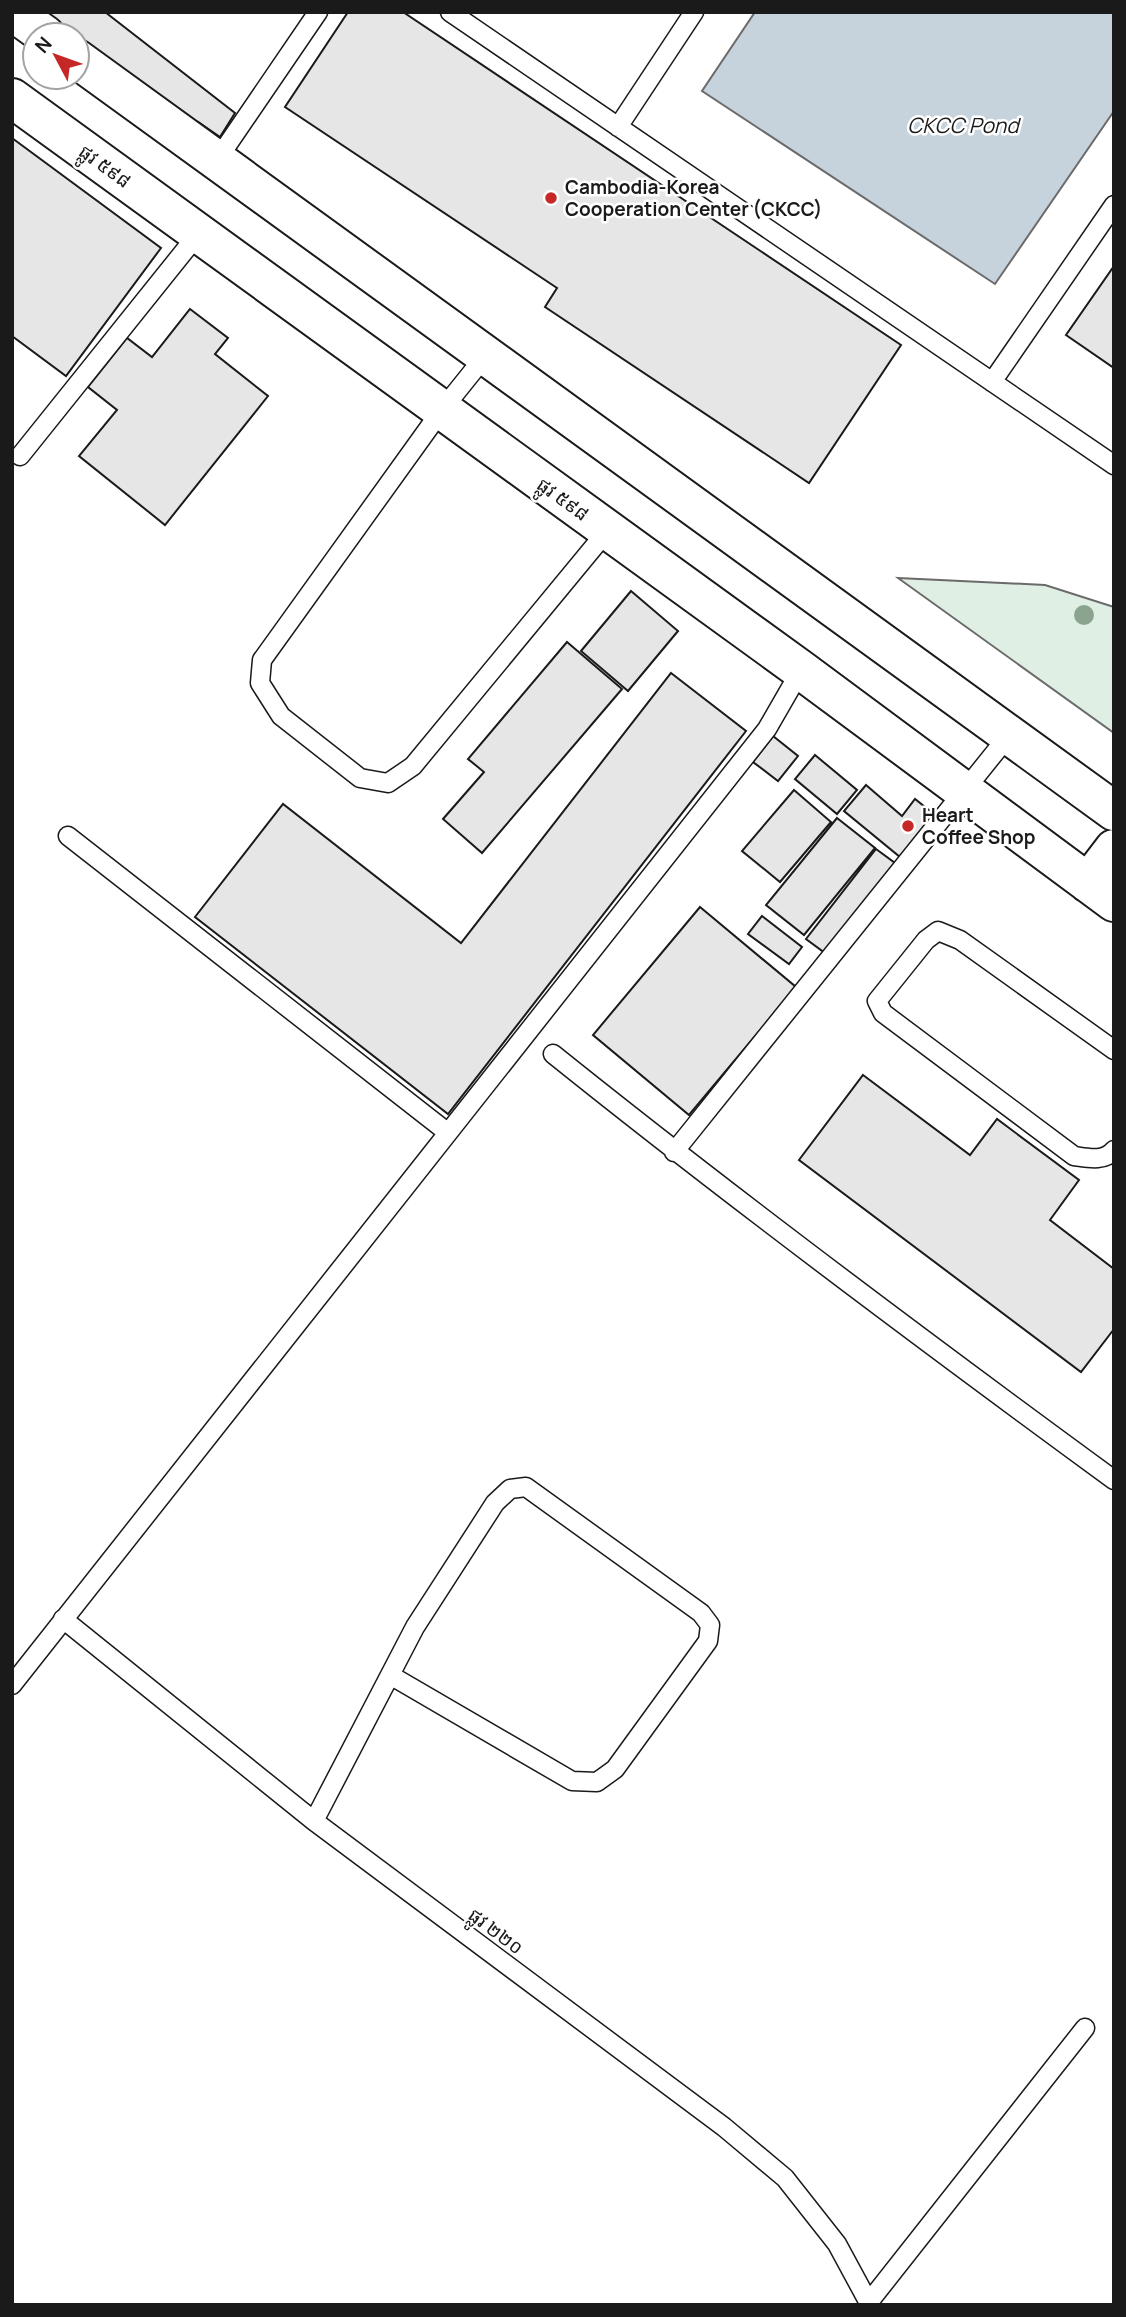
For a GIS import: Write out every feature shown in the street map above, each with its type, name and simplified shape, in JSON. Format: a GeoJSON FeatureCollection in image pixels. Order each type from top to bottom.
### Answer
{"type":"FeatureCollection","features":[{"type":"Feature","properties":{"kind":"main road"},"geometry":{"type":"LineString","coordinates":[[91,69],[1114,811]]}},
{"type":"Feature","properties":{"kind":"main road","name":"ផ្លូវ ៥៩៨"},"geometry":{"type":"LineString","coordinates":[[12,98],[801,670],[1101,892]]}},
{"type":"Feature","properties":{"kind":"main road"},"geometry":{"type":"LineString","coordinates":[[1101,892],[1114,849]]}},
{"type":"Feature","properties":{"kind":"lane"},"geometry":{"type":"LineString","coordinates":[[217,160],[318,12]]}},
{"type":"Feature","properties":{"kind":"lane"},"geometry":{"type":"LineString","coordinates":[[450,12],[1114,465]]}},
{"type":"Feature","properties":{"kind":"lane"},"geometry":{"type":"LineString","coordinates":[[618,127],[694,12]]}},
{"type":"Feature","properties":{"kind":"lane"},"geometry":{"type":"LineString","coordinates":[[992,382],[1114,205]]}},
{"type":"Feature","properties":{"kind":"lane"},"geometry":{"type":"LineString","coordinates":[[20,456],[198,234]]}},
{"type":"Feature","properties":{"kind":"lane"},"geometry":{"type":"LineString","coordinates":[[486,355],[441,411],[262,660],[260,683],[281,716],[360,778],[388,783],[413,766],[607,531]]}},
{"type":"Feature","properties":{"kind":"lane"},"geometry":{"type":"LineString","coordinates":[[12,1685],[767,729],[801,670]]}},
{"type":"Feature","properties":{"kind":"lane"},"geometry":{"type":"LineString","coordinates":[[674,1152],[1009,735]]}},
{"type":"Feature","properties":{"kind":"lane"},"geometry":{"type":"LineString","coordinates":[[68,836],[447,1132]]}},
{"type":"Feature","properties":{"kind":"lane"},"geometry":{"type":"LineString","coordinates":[[1114,1050],[960,940],[938,931],[926,940],[877,1002],[883,1013],[1074,1156],[1094,1159],[1110,1155],[1114,1150]]}},
{"type":"Feature","properties":{"kind":"lane"},"geometry":{"type":"LineString","coordinates":[[553,1054],[674,1152],[1114,1479]]}},
{"type":"Feature","properties":{"kind":"lane"},"geometry":{"type":"LineString","coordinates":[[314,1821],[390,1675],[415,1627],[495,1503],[510,1489],[526,1487],[701,1613],[710,1625],[708,1641],[615,1769],[597,1782],[572,1781],[390,1675]]}},
{"type":"Feature","properties":{"kind":"lane","name":"ផ្លូវ ២២០"},"geometry":{"type":"LineString","coordinates":[[62,1619],[314,1821],[724,2127],[785,2178],[837,2244],[870,2303]]}},
{"type":"Feature","properties":{"kind":"lane"},"geometry":{"type":"LineString","coordinates":[[870,2303],[1085,2028]]}},
{"type":"Feature","properties":{"kind":"green space"},"geometry":{"type":"Polygon","coordinates":[[[898,578],[1045,585],[1114,607],[1114,733],[898,578]]]}},
{"type":"Feature","properties":{"kind":"water","name":"CKCC Pond"},"geometry":{"type":"Polygon","coordinates":[[[755,12],[1114,12],[1114,111],[995,284],[702,91],[755,12]]]}},
{"type":"Feature","properties":{"kind":"building"},"geometry":{"type":"Polygon","coordinates":[[[36,12],[105,12],[235,113],[220,137],[198,122],[187,139],[91,65],[91,21],[42,21],[36,12]]]}},
{"type":"Feature","properties":{"kind":"building","name":"Cambodia-Korea Cooperation Center (CKCC)"},"geometry":{"type":"Polygon","coordinates":[[[348,12],[403,12],[901,345],[809,483],[545,307],[557,288],[285,107],[348,12]]]}},
{"type":"Feature","properties":{"kind":"building"},"geometry":{"type":"Polygon","coordinates":[[[12,138],[161,248],[66,376],[12,336],[12,138]]]}},
{"type":"Feature","properties":{"kind":"building"},"geometry":{"type":"Polygon","coordinates":[[[1114,266],[1114,368],[1066,335],[1114,266]]]}},
{"type":"Feature","properties":{"kind":"building"},"geometry":{"type":"Polygon","coordinates":[[[190,309],[228,338],[215,354],[268,396],[165,525],[79,456],[117,410],[88,387],[127,338],[152,357],[190,309]]]}},
{"type":"Feature","properties":{"kind":"building"},"geometry":{"type":"Polygon","coordinates":[[[631,591],[678,631],[628,691],[581,651],[631,591]]]}},
{"type":"Feature","properties":{"kind":"building"},"geometry":{"type":"Polygon","coordinates":[[[567,642],[622,689],[482,853],[443,819],[484,772],[468,759],[567,642]]]}},
{"type":"Feature","properties":{"kind":"building"},"geometry":{"type":"Polygon","coordinates":[[[671,673],[746,731],[448,1114],[195,917],[283,804],[461,943],[671,673]]]}},
{"type":"Feature","properties":{"kind":"building"},"geometry":{"type":"Polygon","coordinates":[[[773,736],[798,756],[778,781],[753,762],[773,736]]]}},
{"type":"Feature","properties":{"kind":"building"},"geometry":{"type":"Polygon","coordinates":[[[815,755],[857,790],[837,814],[795,779],[815,755]]]}},
{"type":"Feature","properties":{"kind":"building"},"geometry":{"type":"Polygon","coordinates":[[[866,785],[902,816],[915,799],[935,815],[900,857],[844,811],[866,785]]]}},
{"type":"Feature","properties":{"kind":"building"},"geometry":{"type":"Polygon","coordinates":[[[794,790],[831,822],[780,882],[742,851],[794,790]]]}},
{"type":"Feature","properties":{"kind":"building"},"geometry":{"type":"Polygon","coordinates":[[[837,818],[875,848],[804,935],[766,905],[837,818]]]}},
{"type":"Feature","properties":{"kind":"building"},"geometry":{"type":"Polygon","coordinates":[[[876,849],[895,863],[825,953],[806,939],[876,849]]]}},
{"type":"Feature","properties":{"kind":"building"},"geometry":{"type":"Polygon","coordinates":[[[700,907],[796,987],[689,1115],[593,1035],[700,907]]]}},
{"type":"Feature","properties":{"kind":"building"},"geometry":{"type":"Polygon","coordinates":[[[762,916],[802,947],[789,964],[748,934],[762,916]]]}},
{"type":"Feature","properties":{"kind":"building"},"geometry":{"type":"Polygon","coordinates":[[[863,1075],[970,1155],[997,1119],[1079,1180],[1050,1220],[1114,1269],[1114,1329],[1081,1372],[799,1160],[863,1075]]]}},
{"type":"Feature","properties":{"kind":"place","name":"Cambodia-Korea Cooperation Center (CKCC)"},"geometry":{"type":"Point","coordinates":[551,198]}},
{"type":"Feature","properties":{"kind":"place","name":"Heart Coffee Shop"},"geometry":{"type":"Point","coordinates":[908,826]}}]}
